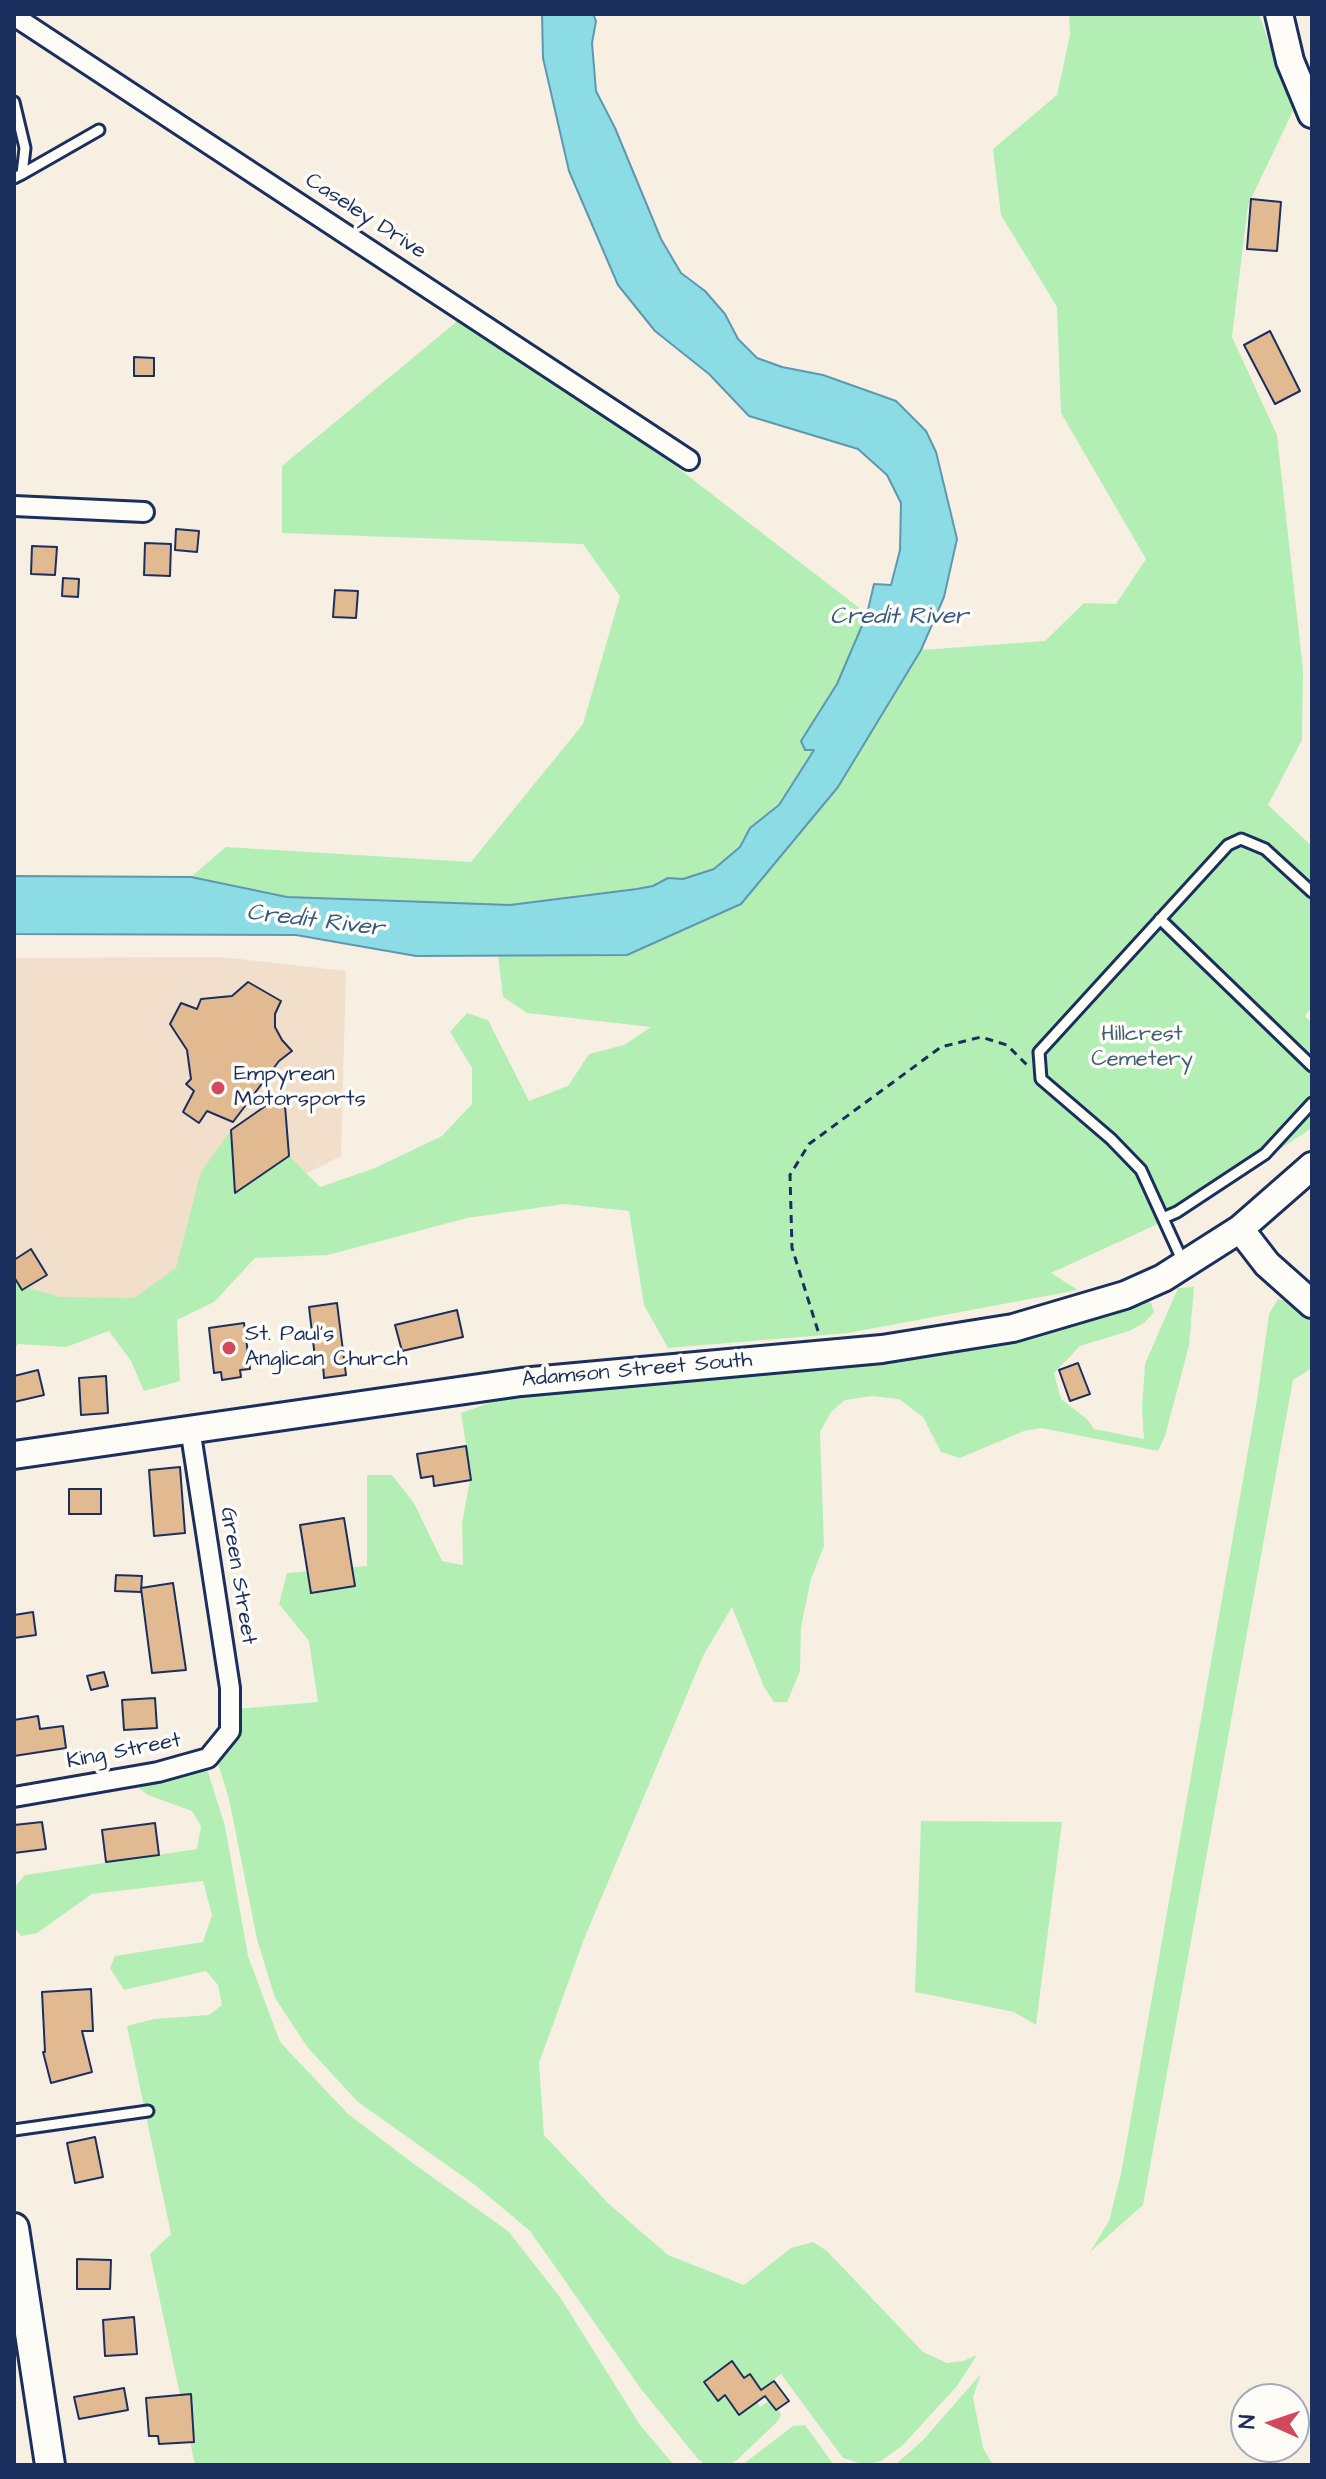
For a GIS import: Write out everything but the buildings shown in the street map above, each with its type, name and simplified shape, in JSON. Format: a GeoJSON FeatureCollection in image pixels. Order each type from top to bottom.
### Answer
{"type":"FeatureCollection","features":[{"type":"Feature","properties":{"kind":"main road"},"geometry":{"type":"LineString","coordinates":[[1279,14],[1290,61],[1312,114]]}},
{"type":"Feature","properties":{"kind":"main road","name":"Adamson Street South"},"geometry":{"type":"LineString","coordinates":[[14,1455],[521,1382],[825,1354],[981,1335],[1026,1325],[1125,1295],[1163,1278],[1240,1229],[1312,1166]]}},
{"type":"Feature","properties":{"kind":"main road"},"geometry":{"type":"LineString","coordinates":[[1240,1229],[1267,1264],[1312,1304]]}},
{"type":"Feature","properties":{"kind":"main road"},"geometry":{"type":"LineString","coordinates":[[14,2228],[18,2280],[50,2465]]}},
{"type":"Feature","properties":{"kind":"street","name":"Caseley Drive"},"geometry":{"type":"LineString","coordinates":[[14,16],[689,460]]}},
{"type":"Feature","properties":{"kind":"street"},"geometry":{"type":"LineString","coordinates":[[14,506],[144,512]]}},
{"type":"Feature","properties":{"kind":"street","name":"Green Street"},"geometry":{"type":"LineString","coordinates":[[190,1428],[230,1688],[230,1731]]}},
{"type":"Feature","properties":{"kind":"street","name":"King Street"},"geometry":{"type":"LineString","coordinates":[[14,1797],[158,1772],[208,1758],[230,1731]]}},
{"type":"Feature","properties":{"kind":"lane"},"geometry":{"type":"LineString","coordinates":[[14,102],[25,148],[18,176]]}},
{"type":"Feature","properties":{"kind":"lane"},"geometry":{"type":"LineString","coordinates":[[18,176],[99,130]]}},
{"type":"Feature","properties":{"kind":"lane"},"geometry":{"type":"LineString","coordinates":[[1184,1265],[1141,1170],[1111,1139],[1041,1079],[1039,1052],[1228,845],[1241,839],[1265,849],[1312,892]]}},
{"type":"Feature","properties":{"kind":"lane"},"geometry":{"type":"LineString","coordinates":[[1160,919],[1312,1066]]}},
{"type":"Feature","properties":{"kind":"lane"},"geometry":{"type":"LineString","coordinates":[[1163,1218],[1265,1154],[1312,1103]]}},
{"type":"Feature","properties":{"kind":"lane"},"geometry":{"type":"LineString","coordinates":[[14,2130],[148,2111]]}},
{"type":"Feature","properties":{"kind":"path"},"geometry":{"type":"LineString","coordinates":[[825,1354],[792,1248],[790,1175],[809,1144],[941,1047],[981,1037],[1007,1045],[1041,1079]]}},
{"type":"Feature","properties":{"kind":"shaded area"},"geometry":{"type":"Polygon","coordinates":[[[221,957],[346,971],[341,1156],[238,1208],[154,1303],[14,1304],[14,958],[221,957]]]}},
{"type":"Feature","properties":{"kind":"green space","name":"Hillcrest Cemetery"},"geometry":{"type":"Polygon","coordinates":[[[1069,14],[1259,14],[1293,111],[1248,205],[1232,337],[1277,435],[1303,669],[1302,740],[1268,805],[1312,846],[1312,1007],[1305,1016],[1312,1023],[1312,1128],[1184,1212],[1051,1273],[1078,1290],[848,1333],[668,1348],[644,1305],[629,1211],[564,1204],[467,1218],[328,1255],[255,1258],[214,1302],[177,1320],[180,1381],[144,1391],[131,1361],[109,1331],[66,1347],[18,1344],[14,1351],[14,1284],[60,1297],[134,1298],[176,1268],[201,1172],[231,1130],[236,1192],[289,1156],[320,1187],[375,1168],[442,1136],[472,1104],[472,1068],[450,1032],[467,1013],[488,1020],[529,1101],[568,1086],[589,1054],[624,1045],[651,1027],[527,1013],[503,997],[498,954],[627,955],[741,904],[838,787],[921,650],[1045,641],[1084,603],[1116,604],[1146,559],[1061,413],[1057,307],[1001,215],[993,149],[1057,95],[1070,35],[1069,14]]]}},
{"type":"Feature","properties":{"kind":"green space"},"geometry":{"type":"Polygon","coordinates":[[[472,309],[867,614],[837,684],[801,740],[815,748],[779,805],[750,828],[740,847],[714,869],[683,879],[668,878],[653,886],[510,905],[437,904],[287,897],[191,877],[226,847],[471,862],[583,724],[620,596],[583,544],[282,533],[282,466],[472,309]]]}},
{"type":"Feature","properties":{"kind":"green space"},"geometry":{"type":"Polygon","coordinates":[[[1194,1287],[1189,1346],[1165,1436],[1158,1451],[1041,1428],[1024,1431],[960,1458],[941,1452],[923,1417],[899,1399],[872,1396],[845,1400],[831,1412],[820,1432],[824,1546],[811,1579],[801,1627],[800,1671],[787,1702],[774,1702],[764,1687],[732,1607],[704,1654],[584,1939],[539,2063],[544,2135],[609,2204],[668,2255],[744,2285],[791,2248],[813,2242],[827,2251],[923,2352],[947,2363],[977,2355],[957,2386],[902,2446],[881,2461],[866,2465],[843,2458],[781,2374],[761,2390],[750,2374],[744,2378],[732,2362],[718,2400],[725,2395],[740,2415],[757,2402],[760,2407],[769,2401],[781,2415],[737,2460],[728,2465],[706,2465],[641,2389],[530,2231],[475,2185],[358,2102],[308,2048],[275,1998],[257,1939],[229,1799],[217,1760],[236,1709],[318,1702],[309,1641],[279,1604],[287,1573],[367,1566],[367,1475],[392,1475],[414,1503],[442,1561],[463,1565],[462,1523],[471,1475],[461,1413],[498,1400],[940,1355],[1038,1334],[1144,1300],[1151,1303],[1154,1312],[1144,1323],[1129,1331],[1080,1346],[1054,1373],[1061,1399],[1087,1419],[1094,1429],[1144,1439],[1145,1364],[1178,1288],[1194,1287]]]}},
{"type":"Feature","properties":{"kind":"green space"},"geometry":{"type":"Polygon","coordinates":[[[1278,1299],[1289,1302],[1312,1323],[1312,1368],[1293,1380],[1143,2205],[1090,2252],[1109,2221],[1121,2174],[1257,1400],[1269,1314],[1278,1299]]]}},
{"type":"Feature","properties":{"kind":"green space"},"geometry":{"type":"Polygon","coordinates":[[[205,1763],[225,1826],[248,1956],[280,2042],[348,2114],[508,2231],[560,2297],[640,2425],[674,2465],[195,2465],[150,2254],[171,2234],[127,2026],[154,2019],[209,2015],[222,2005],[218,1985],[206,1971],[124,1990],[110,1968],[115,1956],[203,1942],[212,1915],[203,1881],[92,1894],[37,1933],[21,1936],[14,1927],[14,1888],[25,1875],[197,1849],[201,1826],[192,1811],[148,1795],[136,1786],[137,1773],[205,1763]]]}},
{"type":"Feature","properties":{"kind":"green space"},"geometry":{"type":"Polygon","coordinates":[[[921,1821],[1062,1822],[1036,2025],[1014,2012],[915,1992],[921,1821]]]}},
{"type":"Feature","properties":{"kind":"green space"},"geometry":{"type":"Polygon","coordinates":[[[981,2374],[973,2397],[983,2448],[993,2465],[895,2465],[923,2440],[981,2374]]]}},
{"type":"Feature","properties":{"kind":"green space"},"geometry":{"type":"Polygon","coordinates":[[[805,2425],[834,2465],[742,2465],[793,2426],[805,2425]]]}},
{"type":"Feature","properties":{"kind":"water","name":"Credit River"},"geometry":{"type":"Polygon","coordinates":[[[542,14],[593,14],[596,21],[592,43],[596,91],[615,128],[661,239],[681,273],[705,291],[725,314],[738,339],[757,358],[782,367],[823,375],[896,401],[926,431],[936,452],[957,539],[944,597],[921,650],[838,787],[741,904],[627,955],[416,956],[296,935],[14,934],[14,876],[191,877],[287,897],[510,905],[653,886],[668,878],[683,879],[714,869],[740,847],[750,828],[779,805],[814,750],[805,750],[801,741],[837,684],[867,614],[874,584],[891,585],[900,550],[901,503],[887,475],[858,449],[749,416],[709,374],[655,331],[618,285],[569,171],[543,58],[542,14]]]}},
{"type":"Feature","properties":{"kind":"place","name":"Empyrean Motorsports"},"geometry":{"type":"Point","coordinates":[218,1088]}},
{"type":"Feature","properties":{"kind":"place","name":"St. Paul's Anglican Church"},"geometry":{"type":"Point","coordinates":[229,1348]}}]}
